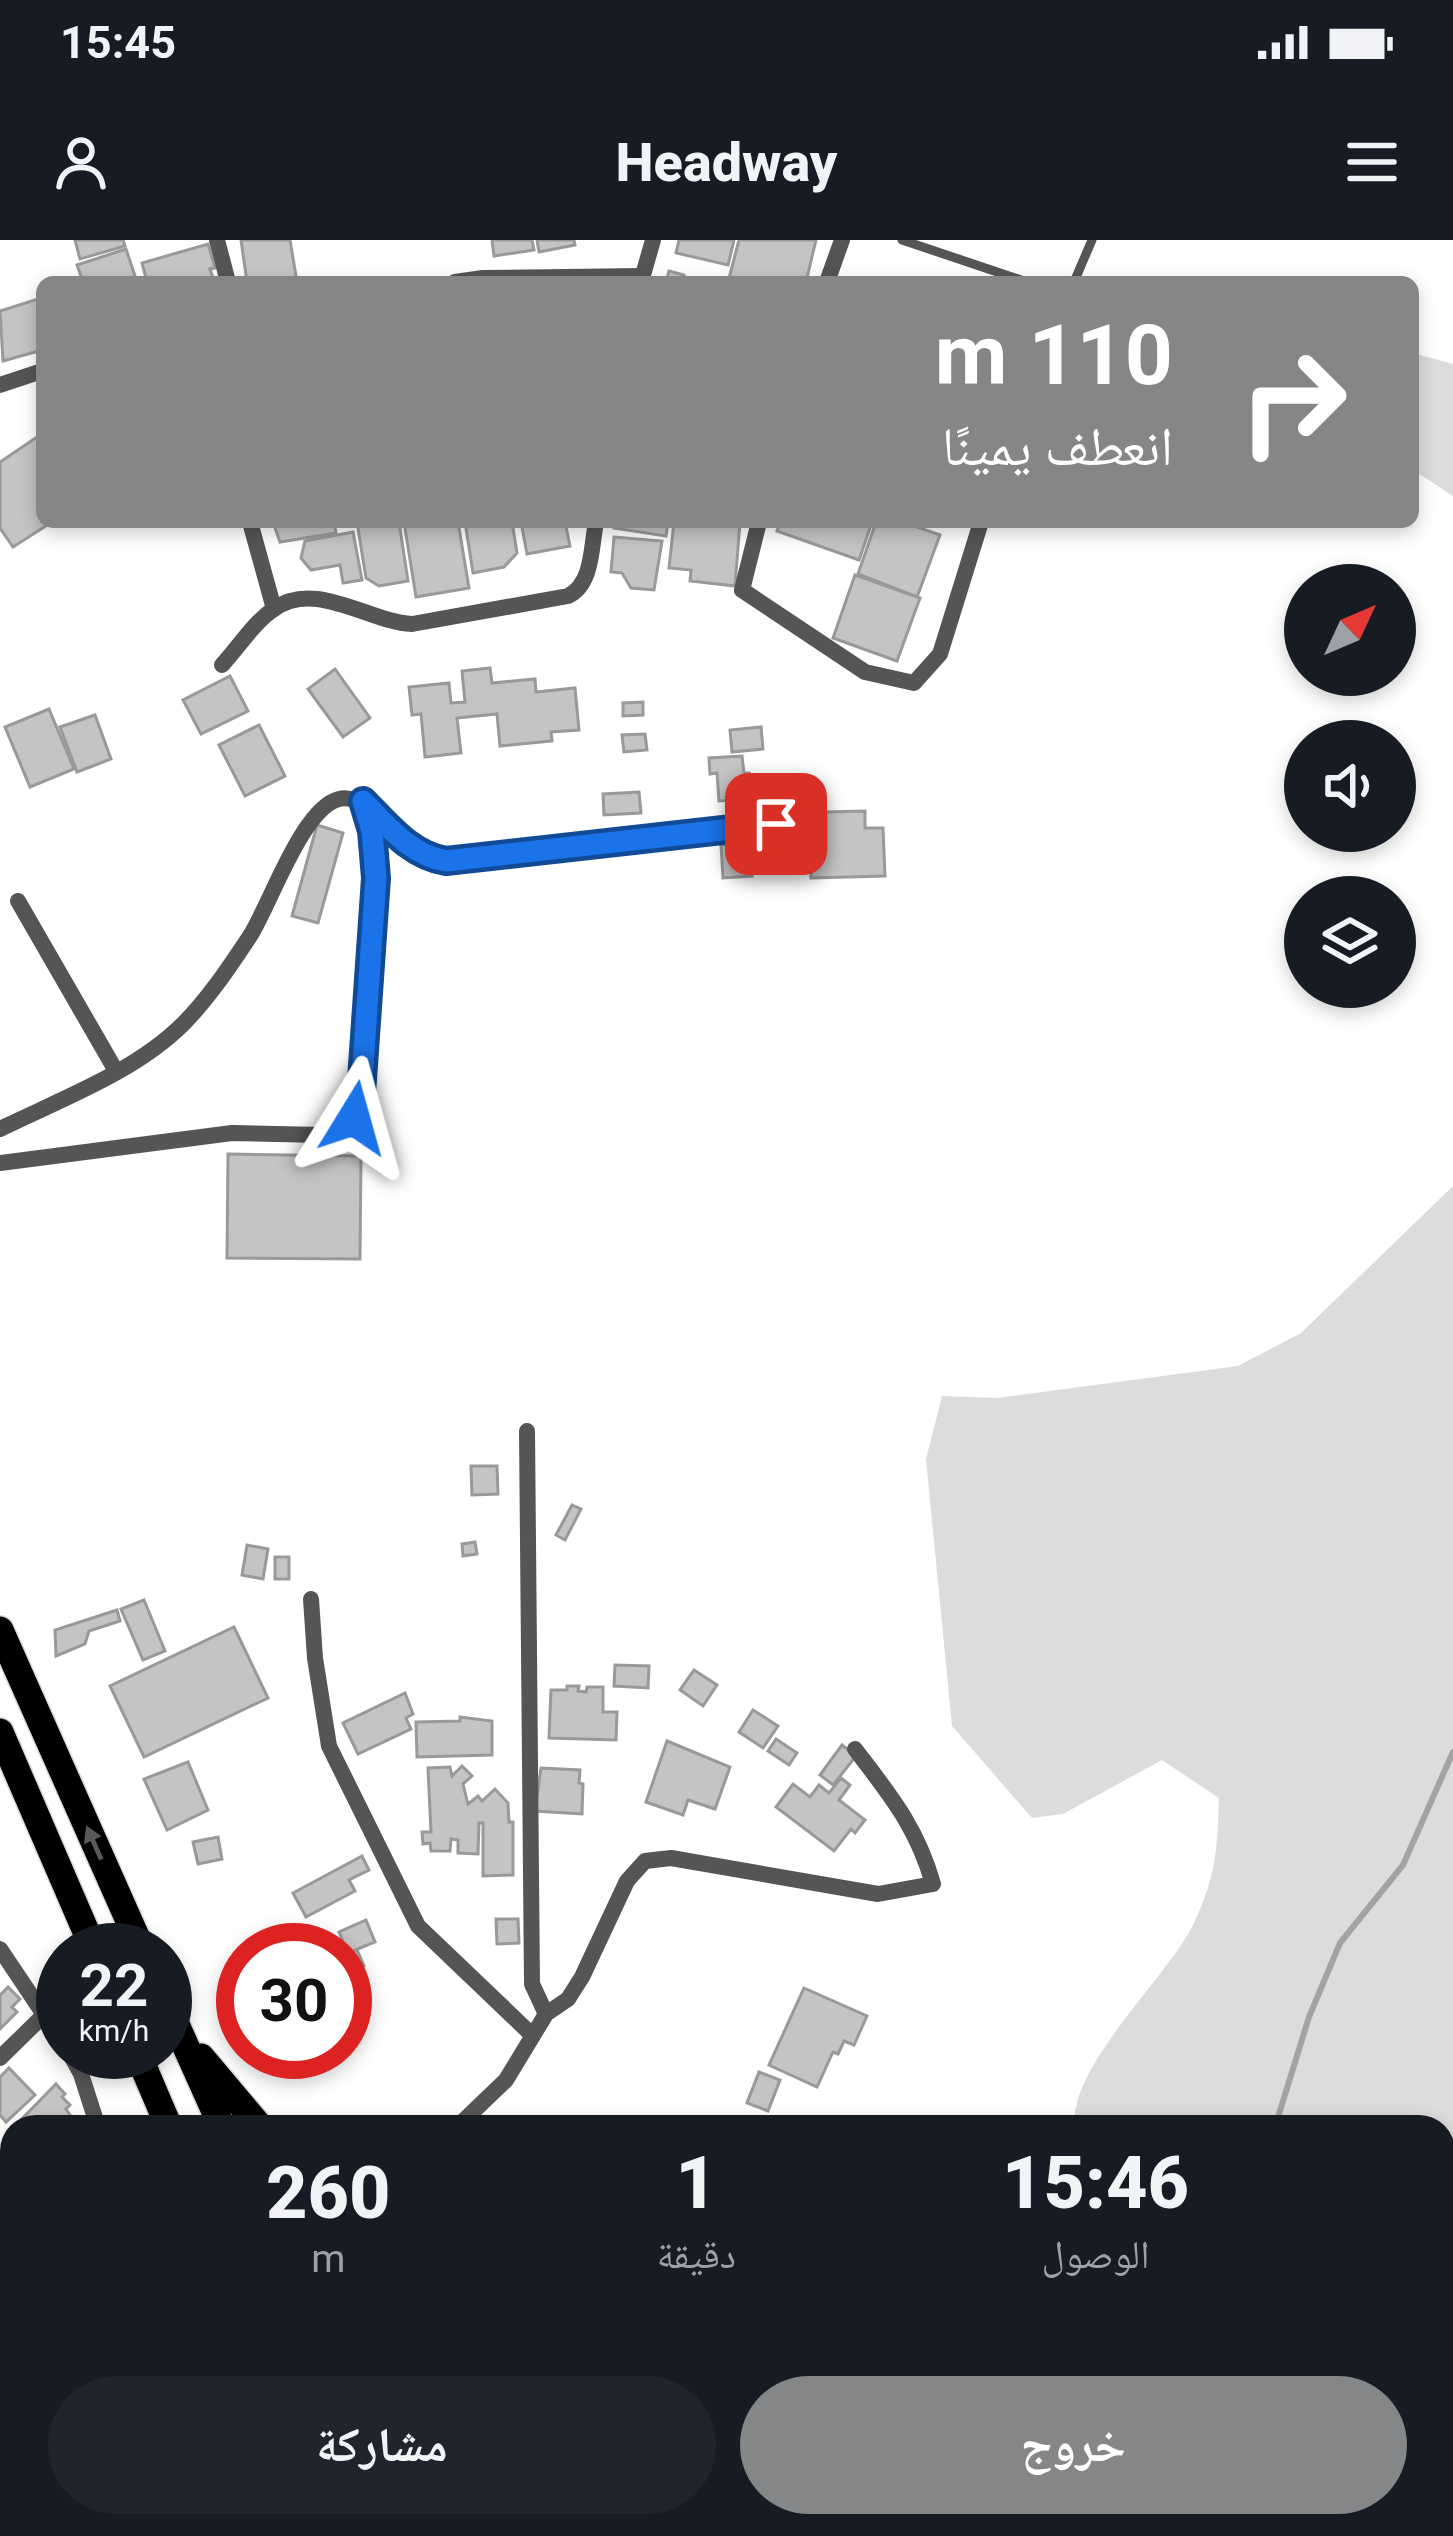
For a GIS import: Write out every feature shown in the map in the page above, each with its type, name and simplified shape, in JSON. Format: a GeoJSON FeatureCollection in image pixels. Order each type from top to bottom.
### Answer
{"type":"FeatureCollection","features":[{"type":"Feature","properties":{"kind":"highway"},"geometry":{"type":"LineString","coordinates":[[0,1630],[130,1923]]}},
{"type":"Feature","properties":{"kind":"highway"},"geometry":{"type":"LineString","coordinates":[[0,1732],[82,1923]]}},
{"type":"Feature","properties":{"kind":"highway"},"geometry":{"type":"LineString","coordinates":[[192,2049],[250,2115]]}},
{"type":"Feature","properties":{"kind":"highway"},"geometry":{"type":"LineString","coordinates":[[192,2060],[217,2115]]}},
{"type":"Feature","properties":{"kind":"highway"},"geometry":{"type":"LineString","coordinates":[[148,2079],[162,2115]]}},
{"type":"Feature","properties":{"kind":"street"},"geometry":{"type":"LineString","coordinates":[[218,240],[227,276]]}},
{"type":"Feature","properties":{"kind":"street"},"geometry":{"type":"LineString","coordinates":[[642,276],[653,240]]}},
{"type":"Feature","properties":{"kind":"street"},"geometry":{"type":"LineString","coordinates":[[829,276],[842,240]]}},
{"type":"Feature","properties":{"kind":"street"},"geometry":{"type":"LineString","coordinates":[[0,385],[36,373]]}},
{"type":"Feature","properties":{"kind":"street"},"geometry":{"type":"LineString","coordinates":[[252,528],[274,608]]}},
{"type":"Feature","properties":{"kind":"street"},"geometry":{"type":"LineString","coordinates":[[222,665],[274,608],[312,599],[393,623],[412,624],[568,596],[579,591],[586,578],[595,528]]}},
{"type":"Feature","properties":{"kind":"street"},"geometry":{"type":"LineString","coordinates":[[758,528],[742,590],[865,672],[914,683],[940,654],[979,528]]}},
{"type":"Feature","properties":{"kind":"street"},"geometry":{"type":"LineString","coordinates":[[0,1129],[116,1071],[181,1026],[253,931],[308,827],[340,798],[363,801],[411,848],[425,858],[446,861],[776,824]]}},
{"type":"Feature","properties":{"kind":"street"},"geometry":{"type":"LineString","coordinates":[[0,1163],[232,1133],[322,1135],[354,1118],[361,1094],[376,878],[372,831],[363,801]]}},
{"type":"Feature","properties":{"kind":"street"},"geometry":{"type":"LineString","coordinates":[[19,901],[116,1071]]}},
{"type":"Feature","properties":{"kind":"street"},"geometry":{"type":"LineString","coordinates":[[527,1431],[532,1984],[546,2014]]}},
{"type":"Feature","properties":{"kind":"street"},"geometry":{"type":"LineString","coordinates":[[311,1599],[329,1746],[418,1926],[531,2034]]}},
{"type":"Feature","properties":{"kind":"street"},"geometry":{"type":"LineString","coordinates":[[470,2115],[506,2080],[546,2014],[568,1999],[627,1881],[645,1861],[671,1858],[878,1894],[933,1884],[909,1819],[854,1749]]}},
{"type":"Feature","properties":{"kind":"street"},"geometry":{"type":"LineString","coordinates":[[0,1949],[36,1999]]}},
{"type":"Feature","properties":{"kind":"street"},"geometry":{"type":"LineString","coordinates":[[0,2058],[36,2023]]}},
{"type":"Feature","properties":{"kind":"street"},"geometry":{"type":"LineString","coordinates":[[83,2079],[94,2115]]}},
{"type":"Feature","properties":{"kind":"lane"},"geometry":{"type":"LineString","coordinates":[[902,240],[1009,276]]}},
{"type":"Feature","properties":{"kind":"lane"},"geometry":{"type":"LineString","coordinates":[[1077,276],[1092,240]]}},
{"type":"Feature","properties":{"kind":"shaded area"},"geometry":{"type":"Polygon","coordinates":[[[1419,355],[1453,364],[1453,496],[1419,474],[1419,355]]]}},
{"type":"Feature","properties":{"kind":"shaded area"},"geometry":{"type":"Polygon","coordinates":[[[1453,1186],[1453,2115],[1076,2115],[1087,2078],[1103,2050],[1194,1923],[1214,1861],[1219,1798],[1162,1760],[1063,1814],[1032,1818],[952,1726],[926,1459],[942,1396],[998,1398],[1238,1366],[1301,1333],[1453,1186]]]}},
{"type":"Feature","properties":{"kind":"building"},"geometry":{"type":"Polygon","coordinates":[[[75,240],[123,240],[125,246],[80,259],[75,240]]]}},
{"type":"Feature","properties":{"kind":"building"},"geometry":{"type":"Polygon","coordinates":[[[241,240],[290,240],[296,276],[246,276],[241,240]]]}},
{"type":"Feature","properties":{"kind":"building"},"geometry":{"type":"Polygon","coordinates":[[[492,240],[532,240],[534,250],[494,256],[492,240]]]}},
{"type":"Feature","properties":{"kind":"building"},"geometry":{"type":"Polygon","coordinates":[[[537,240],[574,240],[575,245],[539,252],[537,240]]]}},
{"type":"Feature","properties":{"kind":"building"},"geometry":{"type":"Polygon","coordinates":[[[679,240],[734,240],[728,265],[676,253],[679,240]]]}},
{"type":"Feature","properties":{"kind":"building"},"geometry":{"type":"Polygon","coordinates":[[[739,240],[816,240],[807,276],[730,276],[739,240]]]}},
{"type":"Feature","properties":{"kind":"building"},"geometry":{"type":"Polygon","coordinates":[[[208,244],[215,268],[210,269],[212,276],[145,276],[142,263],[208,244]]]}},
{"type":"Feature","properties":{"kind":"building"},"geometry":{"type":"Polygon","coordinates":[[[126,249],[135,276],[81,276],[77,265],[126,249]]]}},
{"type":"Feature","properties":{"kind":"building"},"geometry":{"type":"Polygon","coordinates":[[[36,300],[36,352],[3,361],[0,311],[36,300]]]}},
{"type":"Feature","properties":{"kind":"building"},"geometry":{"type":"Polygon","coordinates":[[[36,438],[36,528],[43,528],[13,547],[0,528],[0,462],[36,438]]]}},
{"type":"Feature","properties":{"kind":"building"},"geometry":{"type":"Polygon","coordinates":[[[275,528],[335,528],[336,533],[280,542],[275,528]]]}},
{"type":"Feature","properties":{"kind":"building"},"geometry":{"type":"Polygon","coordinates":[[[358,528],[400,528],[408,581],[379,586],[366,578],[358,528]]]}},
{"type":"Feature","properties":{"kind":"building"},"geometry":{"type":"Polygon","coordinates":[[[405,528],[459,528],[469,588],[416,597],[405,528]]]}},
{"type":"Feature","properties":{"kind":"building"},"geometry":{"type":"Polygon","coordinates":[[[466,528],[513,528],[517,553],[504,567],[473,573],[466,528]]]}},
{"type":"Feature","properties":{"kind":"building"},"geometry":{"type":"Polygon","coordinates":[[[522,528],[566,528],[570,546],[527,554],[522,528]]]}},
{"type":"Feature","properties":{"kind":"building"},"geometry":{"type":"Polygon","coordinates":[[[614,528],[667,528],[666,536],[614,528]]]}},
{"type":"Feature","properties":{"kind":"building"},"geometry":{"type":"Polygon","coordinates":[[[673,528],[740,528],[735,586],[690,581],[691,570],[669,568],[673,528]]]}},
{"type":"Feature","properties":{"kind":"building"},"geometry":{"type":"Polygon","coordinates":[[[778,528],[870,528],[859,560],[778,528]]]}},
{"type":"Feature","properties":{"kind":"building"},"geometry":{"type":"Polygon","coordinates":[[[874,528],[920,528],[940,535],[917,597],[858,574],[874,528]]]}},
{"type":"Feature","properties":{"kind":"building"},"geometry":{"type":"Polygon","coordinates":[[[353,532],[362,580],[343,583],[340,565],[311,570],[301,558],[305,541],[353,532]]]}},
{"type":"Feature","properties":{"kind":"building"},"geometry":{"type":"Polygon","coordinates":[[[614,537],[662,541],[654,590],[631,588],[622,573],[611,572],[614,537]]]}},
{"type":"Feature","properties":{"kind":"building"},"geometry":{"type":"Polygon","coordinates":[[[855,575],[920,598],[897,661],[833,638],[855,575]]]}},
{"type":"Feature","properties":{"kind":"building"},"geometry":{"type":"Polygon","coordinates":[[[490,668],[492,683],[535,679],[536,692],[575,688],[579,730],[551,732],[552,741],[500,746],[497,714],[457,718],[461,753],[425,757],[421,714],[412,715],[409,687],[449,683],[451,703],[465,702],[462,671],[490,668]]]}},
{"type":"Feature","properties":{"kind":"building"},"geometry":{"type":"Polygon","coordinates":[[[335,669],[370,718],[343,737],[308,689],[335,669]]]}},
{"type":"Feature","properties":{"kind":"building"},"geometry":{"type":"Polygon","coordinates":[[[230,676],[248,711],[201,734],[183,700],[230,676]]]}},
{"type":"Feature","properties":{"kind":"building"},"geometry":{"type":"Polygon","coordinates":[[[643,702],[643,715],[623,716],[623,703],[643,702]]]}},
{"type":"Feature","properties":{"kind":"building"},"geometry":{"type":"Polygon","coordinates":[[[49,709],[74,769],[30,787],[5,727],[49,709]]]}},
{"type":"Feature","properties":{"kind":"building"},"geometry":{"type":"Polygon","coordinates":[[[95,715],[111,759],[77,772],[60,727],[95,715]]]}},
{"type":"Feature","properties":{"kind":"building"},"geometry":{"type":"Polygon","coordinates":[[[259,725],[285,776],[245,796],[219,745],[259,725]]]}},
{"type":"Feature","properties":{"kind":"building"},"geometry":{"type":"Polygon","coordinates":[[[761,727],[763,749],[732,752],[730,730],[761,727]]]}},
{"type":"Feature","properties":{"kind":"building"},"geometry":{"type":"Polygon","coordinates":[[[645,734],[647,750],[624,752],[622,735],[645,734]]]}},
{"type":"Feature","properties":{"kind":"building"},"geometry":{"type":"Polygon","coordinates":[[[742,756],[754,799],[719,801],[717,773],[710,774],[709,758],[742,756]]]}},
{"type":"Feature","properties":{"kind":"building"},"geometry":{"type":"Polygon","coordinates":[[[639,792],[641,813],[604,815],[603,794],[639,792]]]}},
{"type":"Feature","properties":{"kind":"building"},"geometry":{"type":"Polygon","coordinates":[[[865,811],[865,828],[883,828],[885,876],[811,878],[810,851],[826,851],[826,812],[865,811]]]}},
{"type":"Feature","properties":{"kind":"building"},"geometry":{"type":"Polygon","coordinates":[[[317,825],[343,833],[318,923],[292,916],[317,825]]]}},
{"type":"Feature","properties":{"kind":"building"},"geometry":{"type":"Polygon","coordinates":[[[796,831],[799,871],[765,873],[763,834],[796,831]]]}},
{"type":"Feature","properties":{"kind":"building"},"geometry":{"type":"Polygon","coordinates":[[[750,844],[752,876],[723,878],[721,845],[750,844]]]}},
{"type":"Feature","properties":{"kind":"building"},"geometry":{"type":"Polygon","coordinates":[[[228,1154],[361,1156],[360,1259],[227,1258],[228,1154]]]}},
{"type":"Feature","properties":{"kind":"building"},"geometry":{"type":"Polygon","coordinates":[[[471,1466],[497,1466],[498,1494],[472,1495],[471,1466]]]}},
{"type":"Feature","properties":{"kind":"building"},"geometry":{"type":"Polygon","coordinates":[[[572,1505],[581,1509],[565,1540],[556,1535],[572,1505]]]}},
{"type":"Feature","properties":{"kind":"building"},"geometry":{"type":"Polygon","coordinates":[[[475,1542],[477,1554],[463,1556],[462,1544],[475,1542]]]}},
{"type":"Feature","properties":{"kind":"building"},"geometry":{"type":"Polygon","coordinates":[[[247,1545],[268,1549],[263,1579],[242,1575],[247,1545]]]}},
{"type":"Feature","properties":{"kind":"building"},"geometry":{"type":"Polygon","coordinates":[[[275,1557],[289,1557],[289,1579],[275,1579],[275,1557]]]}},
{"type":"Feature","properties":{"kind":"building"},"geometry":{"type":"Polygon","coordinates":[[[144,1600],[165,1651],[143,1660],[121,1609],[144,1600]]]}},
{"type":"Feature","properties":{"kind":"building"},"geometry":{"type":"Polygon","coordinates":[[[117,1610],[120,1621],[89,1631],[85,1644],[56,1656],[55,1630],[117,1610]]]}},
{"type":"Feature","properties":{"kind":"building"},"geometry":{"type":"Polygon","coordinates":[[[234,1627],[268,1698],[144,1757],[110,1686],[234,1627]]]}},
{"type":"Feature","properties":{"kind":"building"},"geometry":{"type":"Polygon","coordinates":[[[615,1665],[649,1666],[648,1688],[614,1686],[615,1665]]]}},
{"type":"Feature","properties":{"kind":"building"},"geometry":{"type":"Polygon","coordinates":[[[694,1670],[717,1685],[703,1706],[680,1690],[694,1670]]]}},
{"type":"Feature","properties":{"kind":"building"},"geometry":{"type":"Polygon","coordinates":[[[567,1686],[579,1686],[578,1691],[586,1692],[587,1687],[603,1687],[603,1712],[617,1712],[616,1740],[549,1738],[551,1690],[567,1690],[567,1686]]]}},
{"type":"Feature","properties":{"kind":"building"},"geometry":{"type":"Polygon","coordinates":[[[405,1693],[413,1714],[406,1718],[411,1729],[358,1754],[343,1723],[405,1693]]]}},
{"type":"Feature","properties":{"kind":"building"},"geometry":{"type":"Polygon","coordinates":[[[753,1710],[778,1726],[763,1748],[739,1732],[753,1710]]]}},
{"type":"Feature","properties":{"kind":"building"},"geometry":{"type":"Polygon","coordinates":[[[460,1717],[492,1721],[492,1755],[417,1757],[416,1722],[460,1721],[460,1717]]]}},
{"type":"Feature","properties":{"kind":"building"},"geometry":{"type":"Polygon","coordinates":[[[776,1739],[797,1753],[789,1765],[768,1751],[776,1739]]]}},
{"type":"Feature","properties":{"kind":"building"},"geometry":{"type":"Polygon","coordinates":[[[667,1741],[730,1767],[715,1809],[688,1800],[683,1815],[646,1802],[667,1741]]]}},
{"type":"Feature","properties":{"kind":"building"},"geometry":{"type":"Polygon","coordinates":[[[842,1745],[856,1756],[833,1785],[820,1775],[842,1745]]]}},
{"type":"Feature","properties":{"kind":"building"},"geometry":{"type":"Polygon","coordinates":[[[188,1762],[208,1810],[167,1830],[144,1779],[188,1762]]]}},
{"type":"Feature","properties":{"kind":"building"},"geometry":{"type":"Polygon","coordinates":[[[462,1766],[472,1776],[463,1784],[468,1804],[478,1796],[482,1801],[495,1789],[508,1803],[509,1822],[513,1822],[513,1875],[483,1876],[483,1823],[479,1823],[478,1854],[458,1853],[458,1840],[451,1839],[450,1851],[431,1851],[430,1843],[423,1844],[422,1832],[431,1832],[428,1768],[450,1767],[452,1776],[462,1766]]]}},
{"type":"Feature","properties":{"kind":"building"},"geometry":{"type":"Polygon","coordinates":[[[541,1768],[580,1770],[582,1814],[535,1811],[541,1768]]]}},
{"type":"Feature","properties":{"kind":"building"},"geometry":{"type":"Polygon","coordinates":[[[841,1778],[850,1785],[839,1800],[865,1820],[834,1851],[776,1807],[793,1784],[810,1797],[819,1785],[829,1793],[841,1778]]]}},
{"type":"Feature","properties":{"kind":"building"},"geometry":{"type":"Polygon","coordinates":[[[218,1837],[222,1859],[198,1864],[193,1842],[218,1837]]]}},
{"type":"Feature","properties":{"kind":"building"},"geometry":{"type":"Polygon","coordinates":[[[362,1856],[369,1870],[349,1880],[355,1891],[306,1917],[293,1893],[362,1856]]]}},
{"type":"Feature","properties":{"kind":"building"},"geometry":{"type":"Polygon","coordinates":[[[496,1919],[518,1919],[519,1943],[497,1944],[496,1919]]]}},
{"type":"Feature","properties":{"kind":"building"},"geometry":{"type":"Polygon","coordinates":[[[8,1987],[20,1999],[12,2007],[17,2012],[0,2029],[0,1995],[8,1987]]]}},
{"type":"Feature","properties":{"kind":"building"},"geometry":{"type":"Polygon","coordinates":[[[804,1988],[867,2016],[854,2045],[844,2041],[838,2054],[833,2052],[817,2087],[769,2065],[804,1988]]]}},
{"type":"Feature","properties":{"kind":"building"},"geometry":{"type":"Polygon","coordinates":[[[9,2068],[35,2095],[14,2115],[0,2115],[0,2077],[9,2068]]]}},
{"type":"Feature","properties":{"kind":"building"},"geometry":{"type":"Polygon","coordinates":[[[759,2072],[780,2080],[768,2111],[747,2103],[759,2072]]]}},
{"type":"Feature","properties":{"kind":"building"},"geometry":{"type":"Polygon","coordinates":[[[56,2084],[70,2105],[66,2109],[70,2115],[26,2115],[56,2084]]]}},
{"type":"Feature","properties":{"kind":"waterway"},"geometry":{"type":"LineString","coordinates":[[1279,2115],[1309,2017],[1340,1943],[1403,1865],[1453,1752]]}},
{"type":"Feature","properties":{"kind":"route"},"geometry":{"type":"LineString","coordinates":[[354,1118],[361,1094],[376,878],[372,831],[363,801],[411,848],[425,858],[446,861],[776,824]]}}]}
